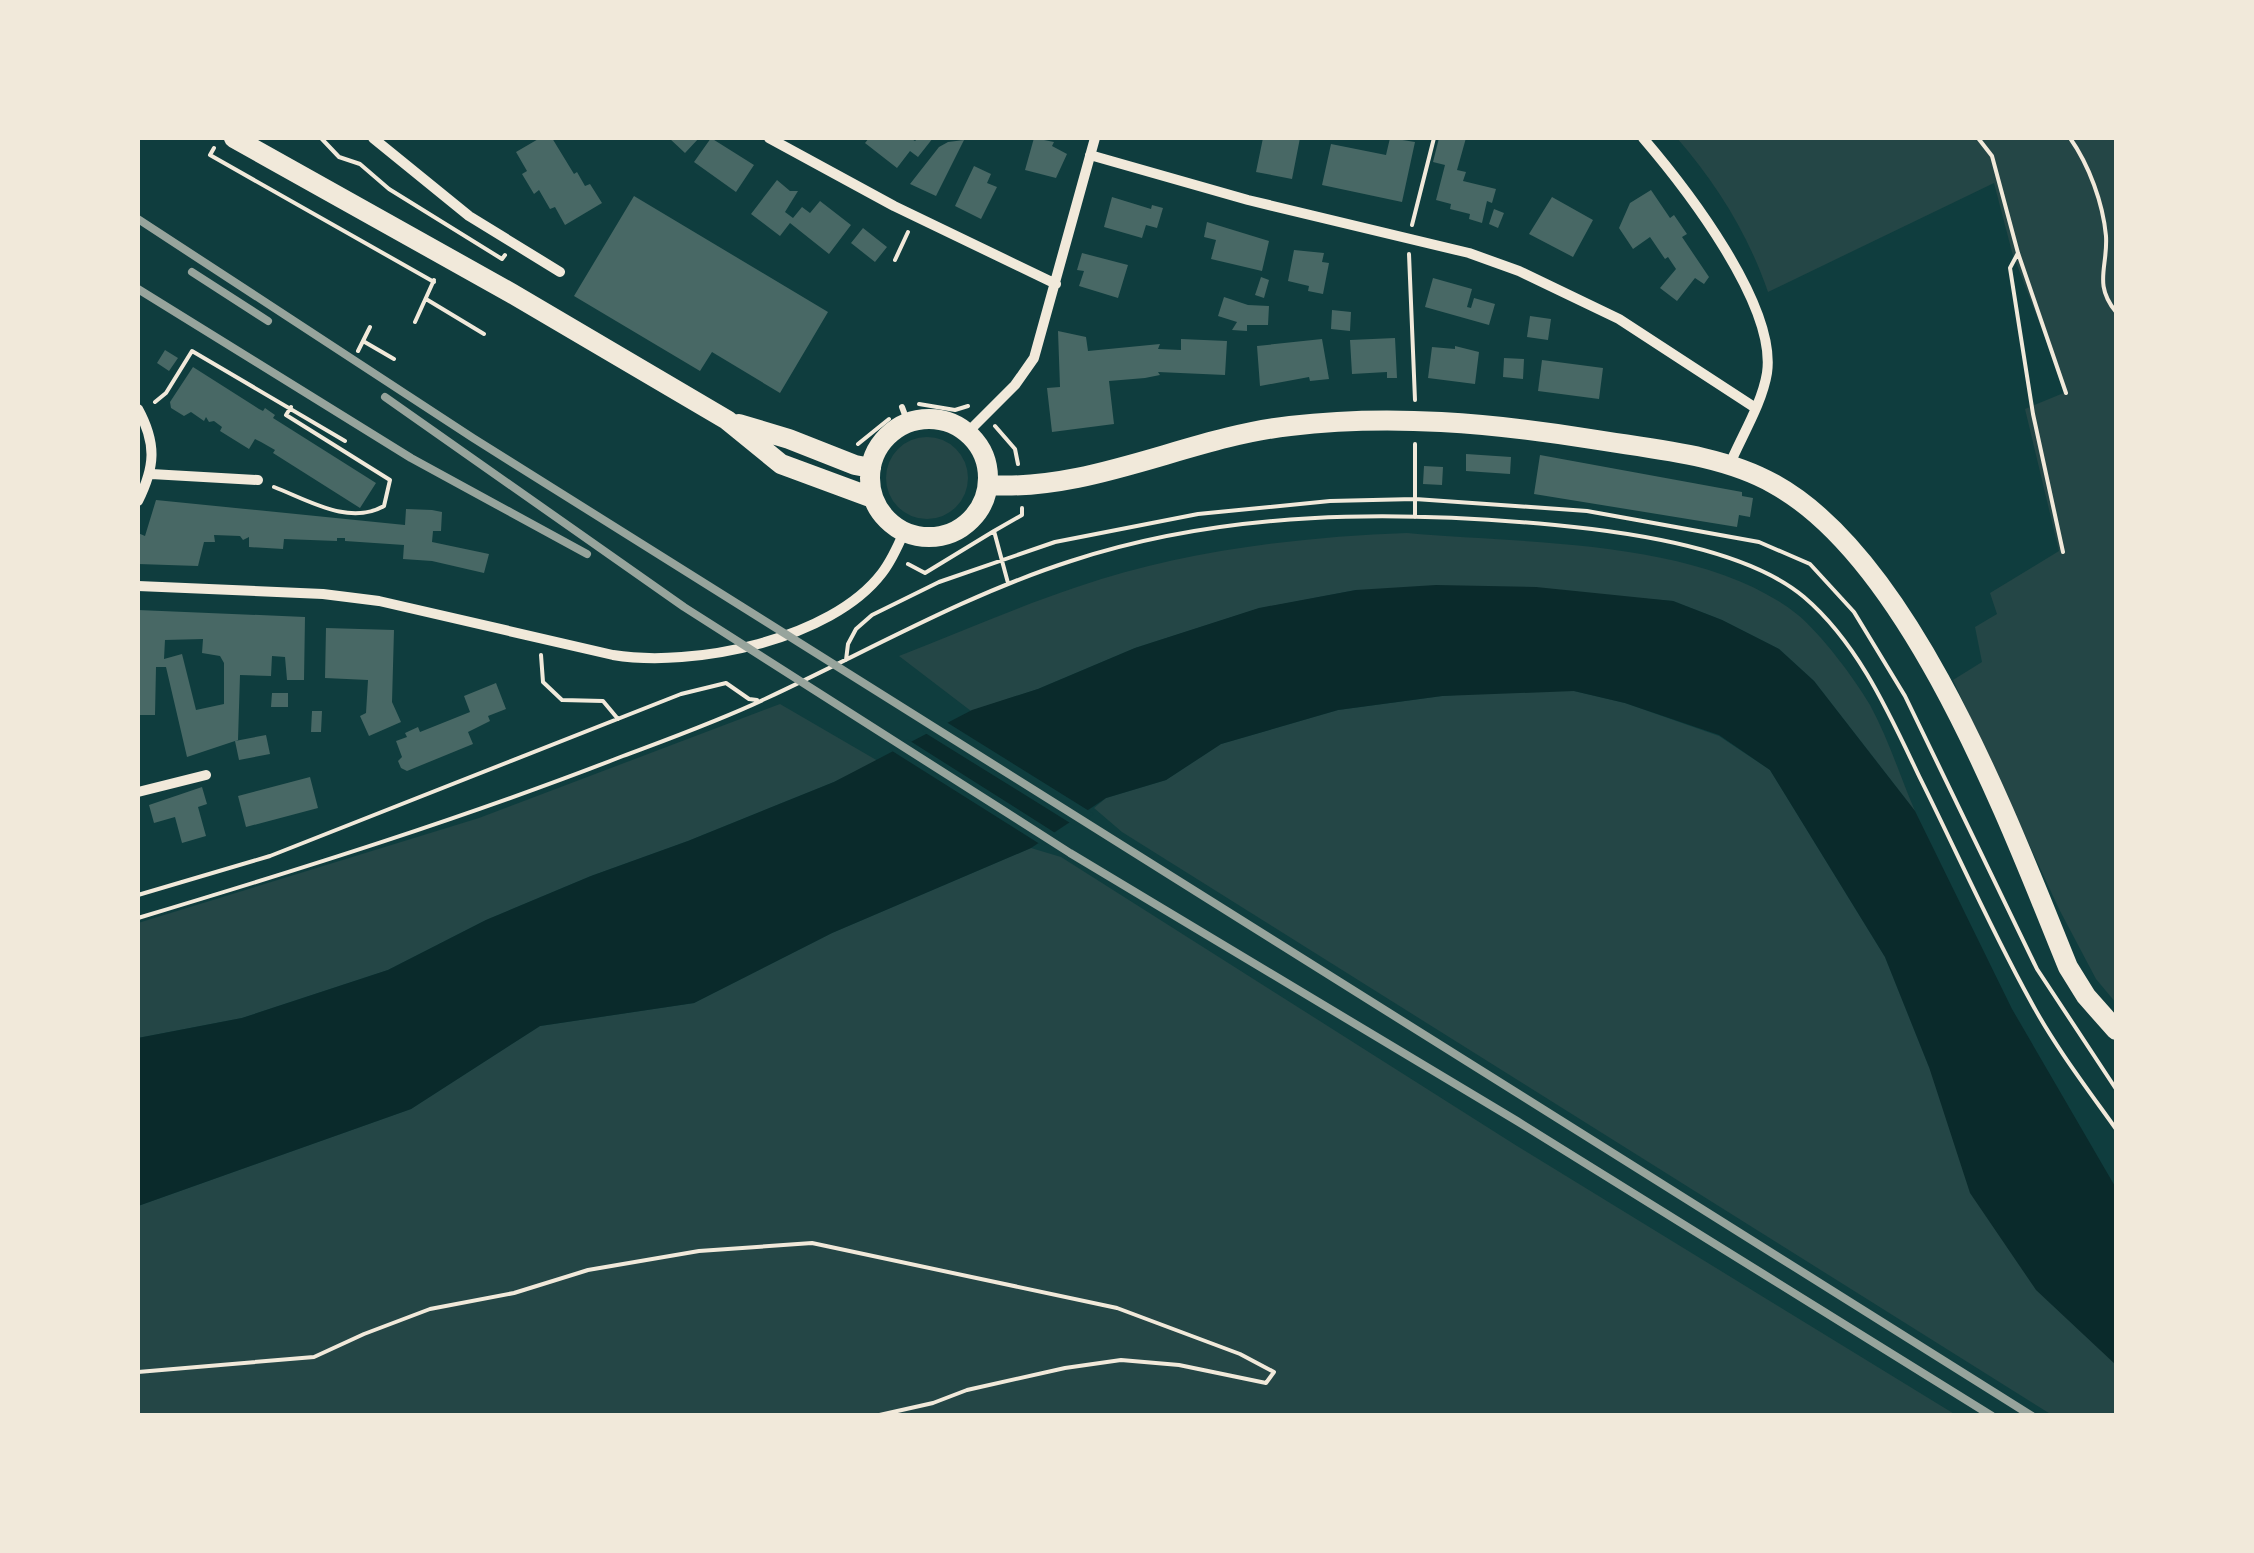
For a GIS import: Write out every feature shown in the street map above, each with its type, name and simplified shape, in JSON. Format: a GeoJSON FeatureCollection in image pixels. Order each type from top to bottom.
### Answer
{"type":"FeatureCollection","features":[{"type":"Feature","properties":{"kind":"main road"},"geometry":{"type":"LineString","coordinates":[[234,138],[510,292],[727,420],[781,464],[873,498]]}},
{"type":"Feature","properties":{"kind":"main road"},"geometry":{"type":"LineString","coordinates":[[905,415],[938,420],[967,433],[984,456],[988,485],[978,511],[959,530],[933,538],[904,532],[884,516],[873,498],[871,468],[885,439],[905,415]]}},
{"type":"Feature","properties":{"kind":"main road"},"geometry":{"type":"LineString","coordinates":[[727,420],[871,468]]}},
{"type":"Feature","properties":{"kind":"main road"},"geometry":{"type":"LineString","coordinates":[[988,485],[1020,486],[1103,472],[1259,430],[1332,422],[1415,421],[1534,430],[1729,466],[1771,482],[1840,532],[1882,586],[1984,771],[2068,967],[2086,996],[2116,1030]]}},
{"type":"Feature","properties":{"kind":"street"},"geometry":{"type":"LineString","coordinates":[[373,138],[470,216],[560,272]]}},
{"type":"Feature","properties":{"kind":"street"},"geometry":{"type":"LineString","coordinates":[[769,138],[894,206],[1056,284]]}},
{"type":"Feature","properties":{"kind":"street"},"geometry":{"type":"LineString","coordinates":[[967,433],[1028,370],[1056,284],[1095,138]]}},
{"type":"Feature","properties":{"kind":"street"},"geometry":{"type":"LineString","coordinates":[[1643,138],[1724,246],[1762,331],[1768,369],[1729,466]]}},
{"type":"Feature","properties":{"kind":"street"},"geometry":{"type":"LineString","coordinates":[[1090,155],[1248,200],[1469,253],[1568,292],[1670,349],[1754,407]]}},
{"type":"Feature","properties":{"kind":"street"},"geometry":{"type":"LineString","coordinates":[[138,501],[151,474],[150,442],[139,411]]}},
{"type":"Feature","properties":{"kind":"street"},"geometry":{"type":"LineString","coordinates":[[151,474],[258,480]]}},
{"type":"Feature","properties":{"kind":"street"},"geometry":{"type":"LineString","coordinates":[[138,586],[308,593],[379,601],[639,660],[677,659],[734,651],[796,631],[849,603],[880,576],[904,532]]}},
{"type":"Feature","properties":{"kind":"street"},"geometry":{"type":"LineString","coordinates":[[138,792],[206,774]]}},
{"type":"Feature","properties":{"kind":"path"},"geometry":{"type":"LineString","coordinates":[[220,138],[210,155],[435,279],[415,322]]}},
{"type":"Feature","properties":{"kind":"path"},"geometry":{"type":"LineString","coordinates":[[321,138],[339,157],[360,164],[388,189],[502,259],[513,243]]}},
{"type":"Feature","properties":{"kind":"path"},"geometry":{"type":"LineString","coordinates":[[1415,517],[1410,238],[1434,138]]}},
{"type":"Feature","properties":{"kind":"path"},"geometry":{"type":"LineString","coordinates":[[1978,138],[1992,156],[2018,253],[2066,393]]}},
{"type":"Feature","properties":{"kind":"path"},"geometry":{"type":"LineString","coordinates":[[2070,138],[2080,151],[2099,204],[2106,238],[2102,286],[2106,300],[2116,312]]}},
{"type":"Feature","properties":{"kind":"path"},"geometry":{"type":"LineString","coordinates":[[896,260],[909,229]]}},
{"type":"Feature","properties":{"kind":"path"},"geometry":{"type":"LineString","coordinates":[[2018,253],[2010,268],[2033,414],[2063,552]]}},
{"type":"Feature","properties":{"kind":"path"},"geometry":{"type":"LineString","coordinates":[[426,299],[484,334]]}},
{"type":"Feature","properties":{"kind":"path"},"geometry":{"type":"LineString","coordinates":[[358,350],[370,326]]}},
{"type":"Feature","properties":{"kind":"path"},"geometry":{"type":"LineString","coordinates":[[363,340],[394,359]]}},
{"type":"Feature","properties":{"kind":"path"},"geometry":{"type":"LineString","coordinates":[[139,411],[166,394],[192,352],[345,440]]}},
{"type":"Feature","properties":{"kind":"path"},"geometry":{"type":"LineString","coordinates":[[258,480],[343,514],[384,506],[390,480],[286,415],[292,407]]}},
{"type":"Feature","properties":{"kind":"path"},"geometry":{"type":"LineString","coordinates":[[852,446],[865,442],[905,415]]}},
{"type":"Feature","properties":{"kind":"path"},"geometry":{"type":"LineString","coordinates":[[846,660],[848,644],[856,629],[872,615],[939,582],[1055,542],[1198,514],[1330,500],[1415,499],[1587,510],[1759,542],[1810,564],[1854,612],[1906,696],[2036,969],[2116,1089]]}},
{"type":"Feature","properties":{"kind":"path"},"geometry":{"type":"LineString","coordinates":[[138,918],[476,812],[762,701],[1008,583],[1075,559],[1179,534],[1330,515],[1606,530],[1734,558],[1776,577],[1805,598],[1849,648],[1871,681],[2031,1003],[2116,1129]]}},
{"type":"Feature","properties":{"kind":"path"},"geometry":{"type":"LineString","coordinates":[[894,556],[925,573],[994,531]]}},
{"type":"Feature","properties":{"kind":"path"},"geometry":{"type":"LineString","coordinates":[[1002,561],[1008,583]]}},
{"type":"Feature","properties":{"kind":"path"},"geometry":{"type":"LineString","coordinates":[[540,640],[543,682],[562,700],[603,700],[618,719]]}},
{"type":"Feature","properties":{"kind":"path"},"geometry":{"type":"LineString","coordinates":[[138,894],[270,856],[682,694],[726,683],[750,699],[762,701]]}},
{"type":"Feature","properties":{"kind":"path"},"geometry":{"type":"LineString","coordinates":[[138,1372],[314,1357],[430,1309],[514,1293],[588,1270],[699,1250],[812,1243],[1117,1308],[1240,1354],[1274,1372],[1266,1383],[1178,1365],[1121,1360],[967,1390],[934,1403],[875,1416]]}},
{"type":"Feature","properties":{"kind":"shaded area"},"geometry":{"type":"Polygon","coordinates":[[[1677,138],[2116,138],[2116,1003],[2096,979],[2059,909],[1953,680],[1982,662],[1975,627],[1997,614],[1990,593],[2059,551],[2025,409],[2066,392],[2012,252],[1994,183],[1768,292],[1730,210],[1677,138]]]}},
{"type":"Feature","properties":{"kind":"shaded area"},"geometry":{"type":"Polygon","coordinates":[[[919,437],[935,437],[961,455],[968,478],[965,494],[956,507],[935,519],[919,519],[893,501],[886,486],[886,470],[904,444],[919,437]]]}},
{"type":"Feature","properties":{"kind":"shaded area"},"geometry":{"type":"Polygon","coordinates":[[[1407,533],[1611,549],[1713,571],[1759,590],[1807,623],[1856,683],[1883,731],[1915,811],[1814,681],[1779,649],[1673,601],[1356,590],[1257,609],[1135,648],[1038,689],[971,711],[899,656],[1055,595],[1157,564],[1282,542],[1407,533]]]}},
{"type":"Feature","properties":{"kind":"shaded area"},"geometry":{"type":"Polygon","coordinates":[[[1436,585],[1536,587],[1673,601],[1779,649],[1814,681],[1915,811],[2012,1009],[2116,1188],[2116,1365],[2036,1290],[1970,1193],[1929,1067],[1885,957],[1770,770],[1719,735],[1625,703],[1574,691],[1442,696],[1338,710],[1221,744],[1166,780],[1106,798],[1031,848],[832,933],[694,1003],[540,1026],[411,1109],[138,1206],[138,1038],[242,1018],[388,970],[486,920],[834,782],[972,710],[1038,689],[1135,648],[1259,608],[1356,590],[1436,585]]]}},
{"type":"Feature","properties":{"kind":"shaded area"},"geometry":{"type":"Polygon","coordinates":[[[1511,691],[1574,691],[1625,703],[1719,736],[1770,770],[1885,957],[1929,1067],[2116,1365],[2116,1415],[2052,1415],[1122,832],[1094,808],[1106,798],[1166,780],[1221,744],[1338,710],[1511,691]]]}},
{"type":"Feature","properties":{"kind":"shaded area"},"geometry":{"type":"Polygon","coordinates":[[[780,704],[878,761],[486,920],[388,970],[242,1018],[138,1038],[138,923],[479,818],[780,704]]]}},
{"type":"Feature","properties":{"kind":"shaded area"},"geometry":{"type":"Polygon","coordinates":[[[1031,848],[1061,857],[1517,1146],[1956,1415],[138,1415],[138,1206],[411,1109],[540,1026],[694,1003],[832,933],[1031,848]]]}},
{"type":"Feature","properties":{"kind":"pier"},"geometry":{"type":"Polygon","coordinates":[[[943,720],[1094,814],[1075,826],[922,731],[943,720]]]}},
{"type":"Feature","properties":{"kind":"pier"},"geometry":{"type":"Polygon","coordinates":[[[907,739],[1060,836],[1043,846],[889,749],[907,739]]]}},
{"type":"Feature","properties":{"kind":"building"},"geometry":{"type":"Polygon","coordinates":[[[540,138],[552,138],[574,174],[577,172],[585,186],[590,184],[602,203],[565,225],[555,207],[550,209],[539,190],[534,194],[522,174],[527,171],[516,152],[540,138]]]}},
{"type":"Feature","properties":{"kind":"building"},"geometry":{"type":"Polygon","coordinates":[[[669,138],[699,138],[685,153],[669,138]]]}},
{"type":"Feature","properties":{"kind":"building"},"geometry":{"type":"Polygon","coordinates":[[[711,138],[754,165],[736,192],[694,162],[711,138]]]}},
{"type":"Feature","properties":{"kind":"building"},"geometry":{"type":"Polygon","coordinates":[[[869,138],[933,138],[918,157],[910,151],[897,168],[865,143],[869,138]]]}},
{"type":"Feature","properties":{"kind":"building"},"geometry":{"type":"Polygon","coordinates":[[[1034,138],[1054,142],[1052,146],[1067,154],[1056,178],[1025,170],[1034,138]]]}},
{"type":"Feature","properties":{"kind":"building"},"geometry":{"type":"Polygon","coordinates":[[[1263,138],[1300,138],[1292,179],[1256,172],[1263,138]]]}},
{"type":"Feature","properties":{"kind":"building"},"geometry":{"type":"Polygon","coordinates":[[[1390,138],[1415,142],[1402,202],[1322,185],[1331,144],[1386,155],[1390,138]]]}},
{"type":"Feature","properties":{"kind":"building"},"geometry":{"type":"Polygon","coordinates":[[[1439,138],[1466,138],[1457,170],[1466,172],[1463,181],[1496,189],[1492,203],[1487,201],[1482,223],[1469,219],[1470,214],[1450,209],[1451,204],[1436,200],[1445,165],[1433,162],[1439,138]]]}},
{"type":"Feature","properties":{"kind":"building"},"geometry":{"type":"Polygon","coordinates":[[[964,140],[936,196],[910,184],[939,147],[964,140]]]}},
{"type":"Feature","properties":{"kind":"building"},"geometry":{"type":"Polygon","coordinates":[[[974,166],[991,174],[987,183],[997,187],[981,219],[955,206],[974,166]]]}},
{"type":"Feature","properties":{"kind":"building"},"geometry":{"type":"Polygon","coordinates":[[[777,180],[790,191],[798,191],[785,212],[793,218],[802,207],[810,213],[820,201],[851,225],[829,254],[790,223],[780,236],[751,214],[777,180]]]}},
{"type":"Feature","properties":{"kind":"building"},"geometry":{"type":"Polygon","coordinates":[[[1651,190],[1670,218],[1674,215],[1687,234],[1682,237],[1709,277],[1704,284],[1695,278],[1677,301],[1660,288],[1676,269],[1668,257],[1665,259],[1650,237],[1633,249],[1619,228],[1630,203],[1651,190]]]}},
{"type":"Feature","properties":{"kind":"building"},"geometry":{"type":"Polygon","coordinates":[[[634,196],[828,312],[780,393],[712,352],[700,371],[574,296],[634,196]]]}},
{"type":"Feature","properties":{"kind":"building"},"geometry":{"type":"Polygon","coordinates":[[[1112,197],[1151,209],[1152,205],[1163,208],[1157,228],[1146,225],[1142,238],[1104,227],[1112,197]]]}},
{"type":"Feature","properties":{"kind":"building"},"geometry":{"type":"Polygon","coordinates":[[[1552,197],[1593,220],[1573,257],[1529,234],[1552,197]]]}},
{"type":"Feature","properties":{"kind":"building"},"geometry":{"type":"Polygon","coordinates":[[[1494,209],[1504,213],[1498,228],[1489,224],[1494,209]]]}},
{"type":"Feature","properties":{"kind":"building"},"geometry":{"type":"Polygon","coordinates":[[[1207,222],[1269,241],[1262,271],[1211,259],[1216,240],[1204,237],[1207,222]]]}},
{"type":"Feature","properties":{"kind":"building"},"geometry":{"type":"Polygon","coordinates":[[[863,228],[887,247],[875,262],[851,243],[863,228]]]}},
{"type":"Feature","properties":{"kind":"building"},"geometry":{"type":"Polygon","coordinates":[[[1294,250],[1324,253],[1322,262],[1329,263],[1323,294],[1288,281],[1294,250]]]}},
{"type":"Feature","properties":{"kind":"building"},"geometry":{"type":"Polygon","coordinates":[[[1082,253],[1128,265],[1118,298],[1079,286],[1084,271],[1077,270],[1082,253]]]}},
{"type":"Feature","properties":{"kind":"building"},"geometry":{"type":"Polygon","coordinates":[[[1261,277],[1269,280],[1264,298],[1255,295],[1261,277]]]}},
{"type":"Feature","properties":{"kind":"building"},"geometry":{"type":"Polygon","coordinates":[[[1433,278],[1472,289],[1467,307],[1471,308],[1474,298],[1495,304],[1489,325],[1425,307],[1433,278]]]}},
{"type":"Feature","properties":{"kind":"building"},"geometry":{"type":"Polygon","coordinates":[[[1224,297],[1248,305],[1269,306],[1268,325],[1247,325],[1247,331],[1232,330],[1237,322],[1218,316],[1224,297]]]}},
{"type":"Feature","properties":{"kind":"building"},"geometry":{"type":"Polygon","coordinates":[[[1332,310],[1351,312],[1350,331],[1331,329],[1332,310]]]}},
{"type":"Feature","properties":{"kind":"building"},"geometry":{"type":"Polygon","coordinates":[[[1530,316],[1551,319],[1548,340],[1527,337],[1530,316]]]}},
{"type":"Feature","properties":{"kind":"building"},"geometry":{"type":"Polygon","coordinates":[[[1058,331],[1086,337],[1088,351],[1160,344],[1158,349],[1181,350],[1181,339],[1227,341],[1225,375],[1158,372],[1160,375],[1109,381],[1114,424],[1052,432],[1047,388],[1060,387],[1058,331]]]}},
{"type":"Feature","properties":{"kind":"building"},"geometry":{"type":"Polygon","coordinates":[[[1395,338],[1397,378],[1387,378],[1387,372],[1352,374],[1350,340],[1395,338]]]}},
{"type":"Feature","properties":{"kind":"building"},"geometry":{"type":"Polygon","coordinates":[[[1322,339],[1329,379],[1310,381],[1309,377],[1260,386],[1257,346],[1322,339]]]}},
{"type":"Feature","properties":{"kind":"building"},"geometry":{"type":"Polygon","coordinates":[[[1455,346],[1479,352],[1475,384],[1428,378],[1432,347],[1455,346]]]}},
{"type":"Feature","properties":{"kind":"building"},"geometry":{"type":"Polygon","coordinates":[[[165,350],[178,358],[169,371],[157,363],[165,350]]]}},
{"type":"Feature","properties":{"kind":"building"},"geometry":{"type":"Polygon","coordinates":[[[1504,358],[1524,359],[1523,379],[1503,377],[1504,358]]]}},
{"type":"Feature","properties":{"kind":"building"},"geometry":{"type":"Polygon","coordinates":[[[1542,360],[1603,368],[1599,399],[1538,391],[1542,360]]]}},
{"type":"Feature","properties":{"kind":"building"},"geometry":{"type":"Polygon","coordinates":[[[193,367],[259,409],[265,408],[275,415],[273,418],[376,483],[360,508],[261,442],[255,439],[249,449],[220,431],[222,427],[214,421],[209,422],[206,417],[204,421],[191,412],[184,416],[171,408],[170,402],[193,367]]]}},
{"type":"Feature","properties":{"kind":"building"},"geometry":{"type":"Polygon","coordinates":[[[1466,454],[1511,457],[1510,474],[1466,471],[1466,454]]]}},
{"type":"Feature","properties":{"kind":"building"},"geometry":{"type":"Polygon","coordinates":[[[1540,455],[1742,492],[1742,496],[1753,498],[1750,517],[1739,515],[1737,527],[1534,494],[1540,455]]]}},
{"type":"Feature","properties":{"kind":"building"},"geometry":{"type":"Polygon","coordinates":[[[1424,466],[1443,467],[1442,485],[1423,484],[1424,466]]]}},
{"type":"Feature","properties":{"kind":"building"},"geometry":{"type":"Polygon","coordinates":[[[156,500],[405,525],[406,509],[432,510],[442,512],[441,531],[433,531],[432,542],[489,554],[484,573],[403,559],[404,545],[345,538],[284,539],[283,549],[249,547],[249,537],[243,540],[240,536],[214,535],[215,542],[204,542],[198,566],[138,564],[138,533],[145,536],[156,500]]]}},
{"type":"Feature","properties":{"kind":"building"},"geometry":{"type":"Polygon","coordinates":[[[138,610],[305,617],[304,680],[287,680],[285,657],[272,656],[271,676],[240,675],[238,740],[187,757],[166,667],[156,667],[155,715],[138,715],[138,610]],[[203,639],[165,640],[164,659],[182,654],[196,710],[224,704],[224,663],[220,656],[202,653],[203,639]]]}},
{"type":"Feature","properties":{"kind":"building"},"geometry":{"type":"Polygon","coordinates":[[[326,628],[394,630],[392,702],[401,722],[369,736],[360,716],[366,713],[368,680],[325,678],[326,628]]]}},
{"type":"Feature","properties":{"kind":"building"},"geometry":{"type":"Polygon","coordinates":[[[496,683],[506,709],[488,716],[490,721],[468,732],[473,744],[407,771],[401,768],[396,741],[418,727],[420,732],[470,712],[464,696],[496,683]]]}},
{"type":"Feature","properties":{"kind":"building"},"geometry":{"type":"Polygon","coordinates":[[[272,693],[288,693],[288,707],[271,707],[272,693]]]}},
{"type":"Feature","properties":{"kind":"building"},"geometry":{"type":"Polygon","coordinates":[[[312,711],[322,711],[321,732],[311,732],[312,711]]]}},
{"type":"Feature","properties":{"kind":"building"},"geometry":{"type":"Polygon","coordinates":[[[266,735],[270,754],[239,760],[235,741],[266,735]]]}},
{"type":"Feature","properties":{"kind":"building"},"geometry":{"type":"Polygon","coordinates":[[[310,777],[318,808],[246,827],[238,796],[310,777]]]}},
{"type":"Feature","properties":{"kind":"building"},"geometry":{"type":"Polygon","coordinates":[[[202,787],[207,804],[198,807],[206,836],[182,843],[175,817],[154,823],[149,805],[202,787]]]}},
{"type":"Feature","properties":{"kind":"railway"},"geometry":{"type":"LineString","coordinates":[[138,219],[473,438],[2032,1416]]}},
{"type":"Feature","properties":{"kind":"railway"},"geometry":{"type":"LineString","coordinates":[[192,272],[268,321]]}},
{"type":"Feature","properties":{"kind":"railway"},"geometry":{"type":"LineString","coordinates":[[138,289],[411,458],[587,554]]}},
{"type":"Feature","properties":{"kind":"railway"},"geometry":{"type":"LineString","coordinates":[[385,397],[684,607],[1070,853],[1517,1121],[1992,1416]]}}]}
